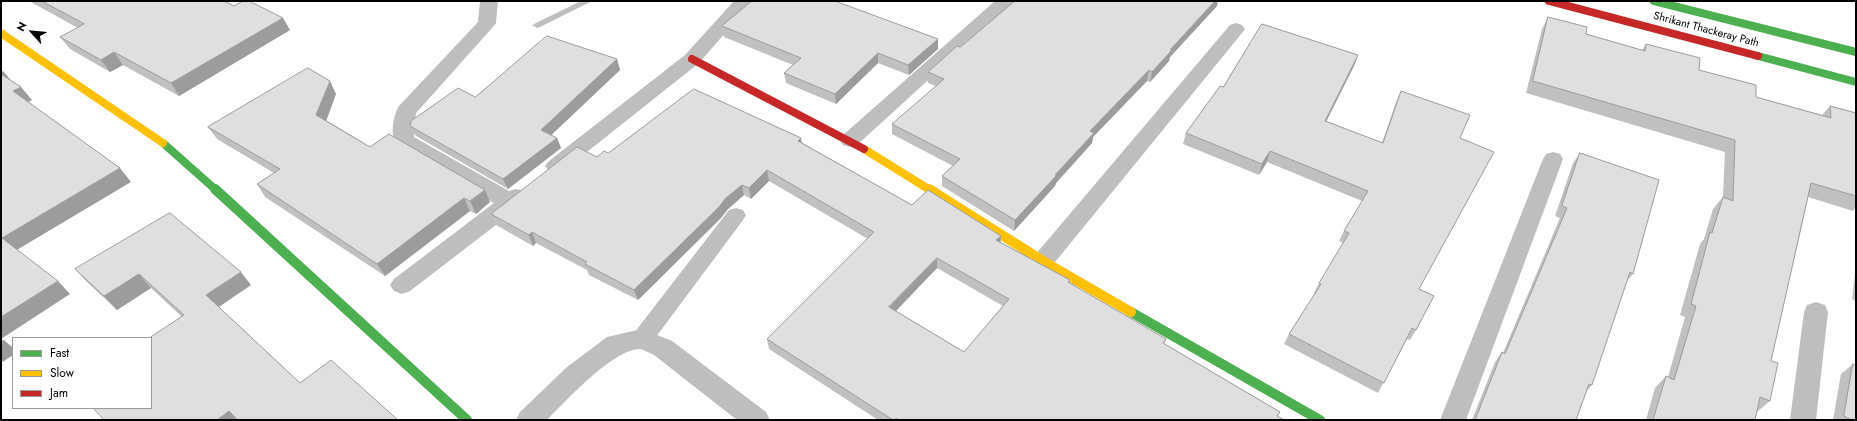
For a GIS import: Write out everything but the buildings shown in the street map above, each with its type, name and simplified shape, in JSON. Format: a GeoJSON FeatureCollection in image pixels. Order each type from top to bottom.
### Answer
{"type":"FeatureCollection","features":[{"type":"Feature","properties":{"kind":"street"},"geometry":{"type":"LineString","coordinates":[[489,1],[487,23],[406,111],[403,140],[510,202]]}},
{"type":"Feature","properties":{"kind":"street"},"geometry":{"type":"LineString","coordinates":[[402,285],[692,59],[744,1]]}},
{"type":"Feature","properties":{"kind":"street"},"geometry":{"type":"LineString","coordinates":[[850,140],[1006,1]]}},
{"type":"Feature","properties":{"kind":"street","name":"Shrikant Thackeray Path"},"geometry":{"type":"LineString","coordinates":[[1549,1],[1856,82]]}},
{"type":"Feature","properties":{"kind":"street","name":"Shrikant Thackeray Path"},"geometry":{"type":"LineString","coordinates":[[1654,1],[1856,52]]}},
{"type":"Feature","properties":{"kind":"street"},"geometry":{"type":"LineString","coordinates":[[1043,261],[1236,29]]}},
{"type":"Feature","properties":{"kind":"street"},"geometry":{"type":"LineString","coordinates":[[1,33],[160,141],[358,319],[467,420]]}},
{"type":"Feature","properties":{"kind":"street"},"geometry":{"type":"LineString","coordinates":[[692,59],[850,140],[1043,261],[1320,420]]}},
{"type":"Feature","properties":{"kind":"street"},"geometry":{"type":"LineString","coordinates":[[1452,420],[1553,159]]}},
{"type":"Feature","properties":{"kind":"street"},"geometry":{"type":"LineString","coordinates":[[1803,420],[1816,312]]}},
{"type":"Feature","properties":{"kind":"street"},"geometry":{"type":"LineString","coordinates":[[529,420],[576,375],[616,344],[642,339],[664,348],[757,420]]}},
{"type":"Feature","properties":{"kind":"lane"},"geometry":{"type":"LineString","coordinates":[[642,339],[736,215]]}},
{"type":"Feature","properties":{"kind":"waterway"},"geometry":{"type":"LineString","coordinates":[[537,25],[588,1]]}},
{"type":"Feature","properties":{"kind":"traffic: fast"},"geometry":{"type":"LineString","coordinates":[[1654,1],[1856,52]]}},
{"type":"Feature","properties":{"kind":"traffic: fast"},"geometry":{"type":"LineString","coordinates":[[1758,56],[1856,82]]}},
{"type":"Feature","properties":{"kind":"traffic: fast"},"geometry":{"type":"LineString","coordinates":[[163,143],[358,319],[467,420]]}},
{"type":"Feature","properties":{"kind":"traffic: fast"},"geometry":{"type":"LineString","coordinates":[[1131,312],[1320,420]]}},
{"type":"Feature","properties":{"kind":"traffic: slow"},"geometry":{"type":"LineString","coordinates":[[1,33],[163,143]]}},
{"type":"Feature","properties":{"kind":"traffic: slow"},"geometry":{"type":"LineString","coordinates":[[864,149],[1043,261],[1131,312]]}},
{"type":"Feature","properties":{"kind":"traffic: jam"},"geometry":{"type":"LineString","coordinates":[[1549,1],[1758,56]]}},
{"type":"Feature","properties":{"kind":"traffic: jam"},"geometry":{"type":"LineString","coordinates":[[692,59],[864,149]]}}]}
